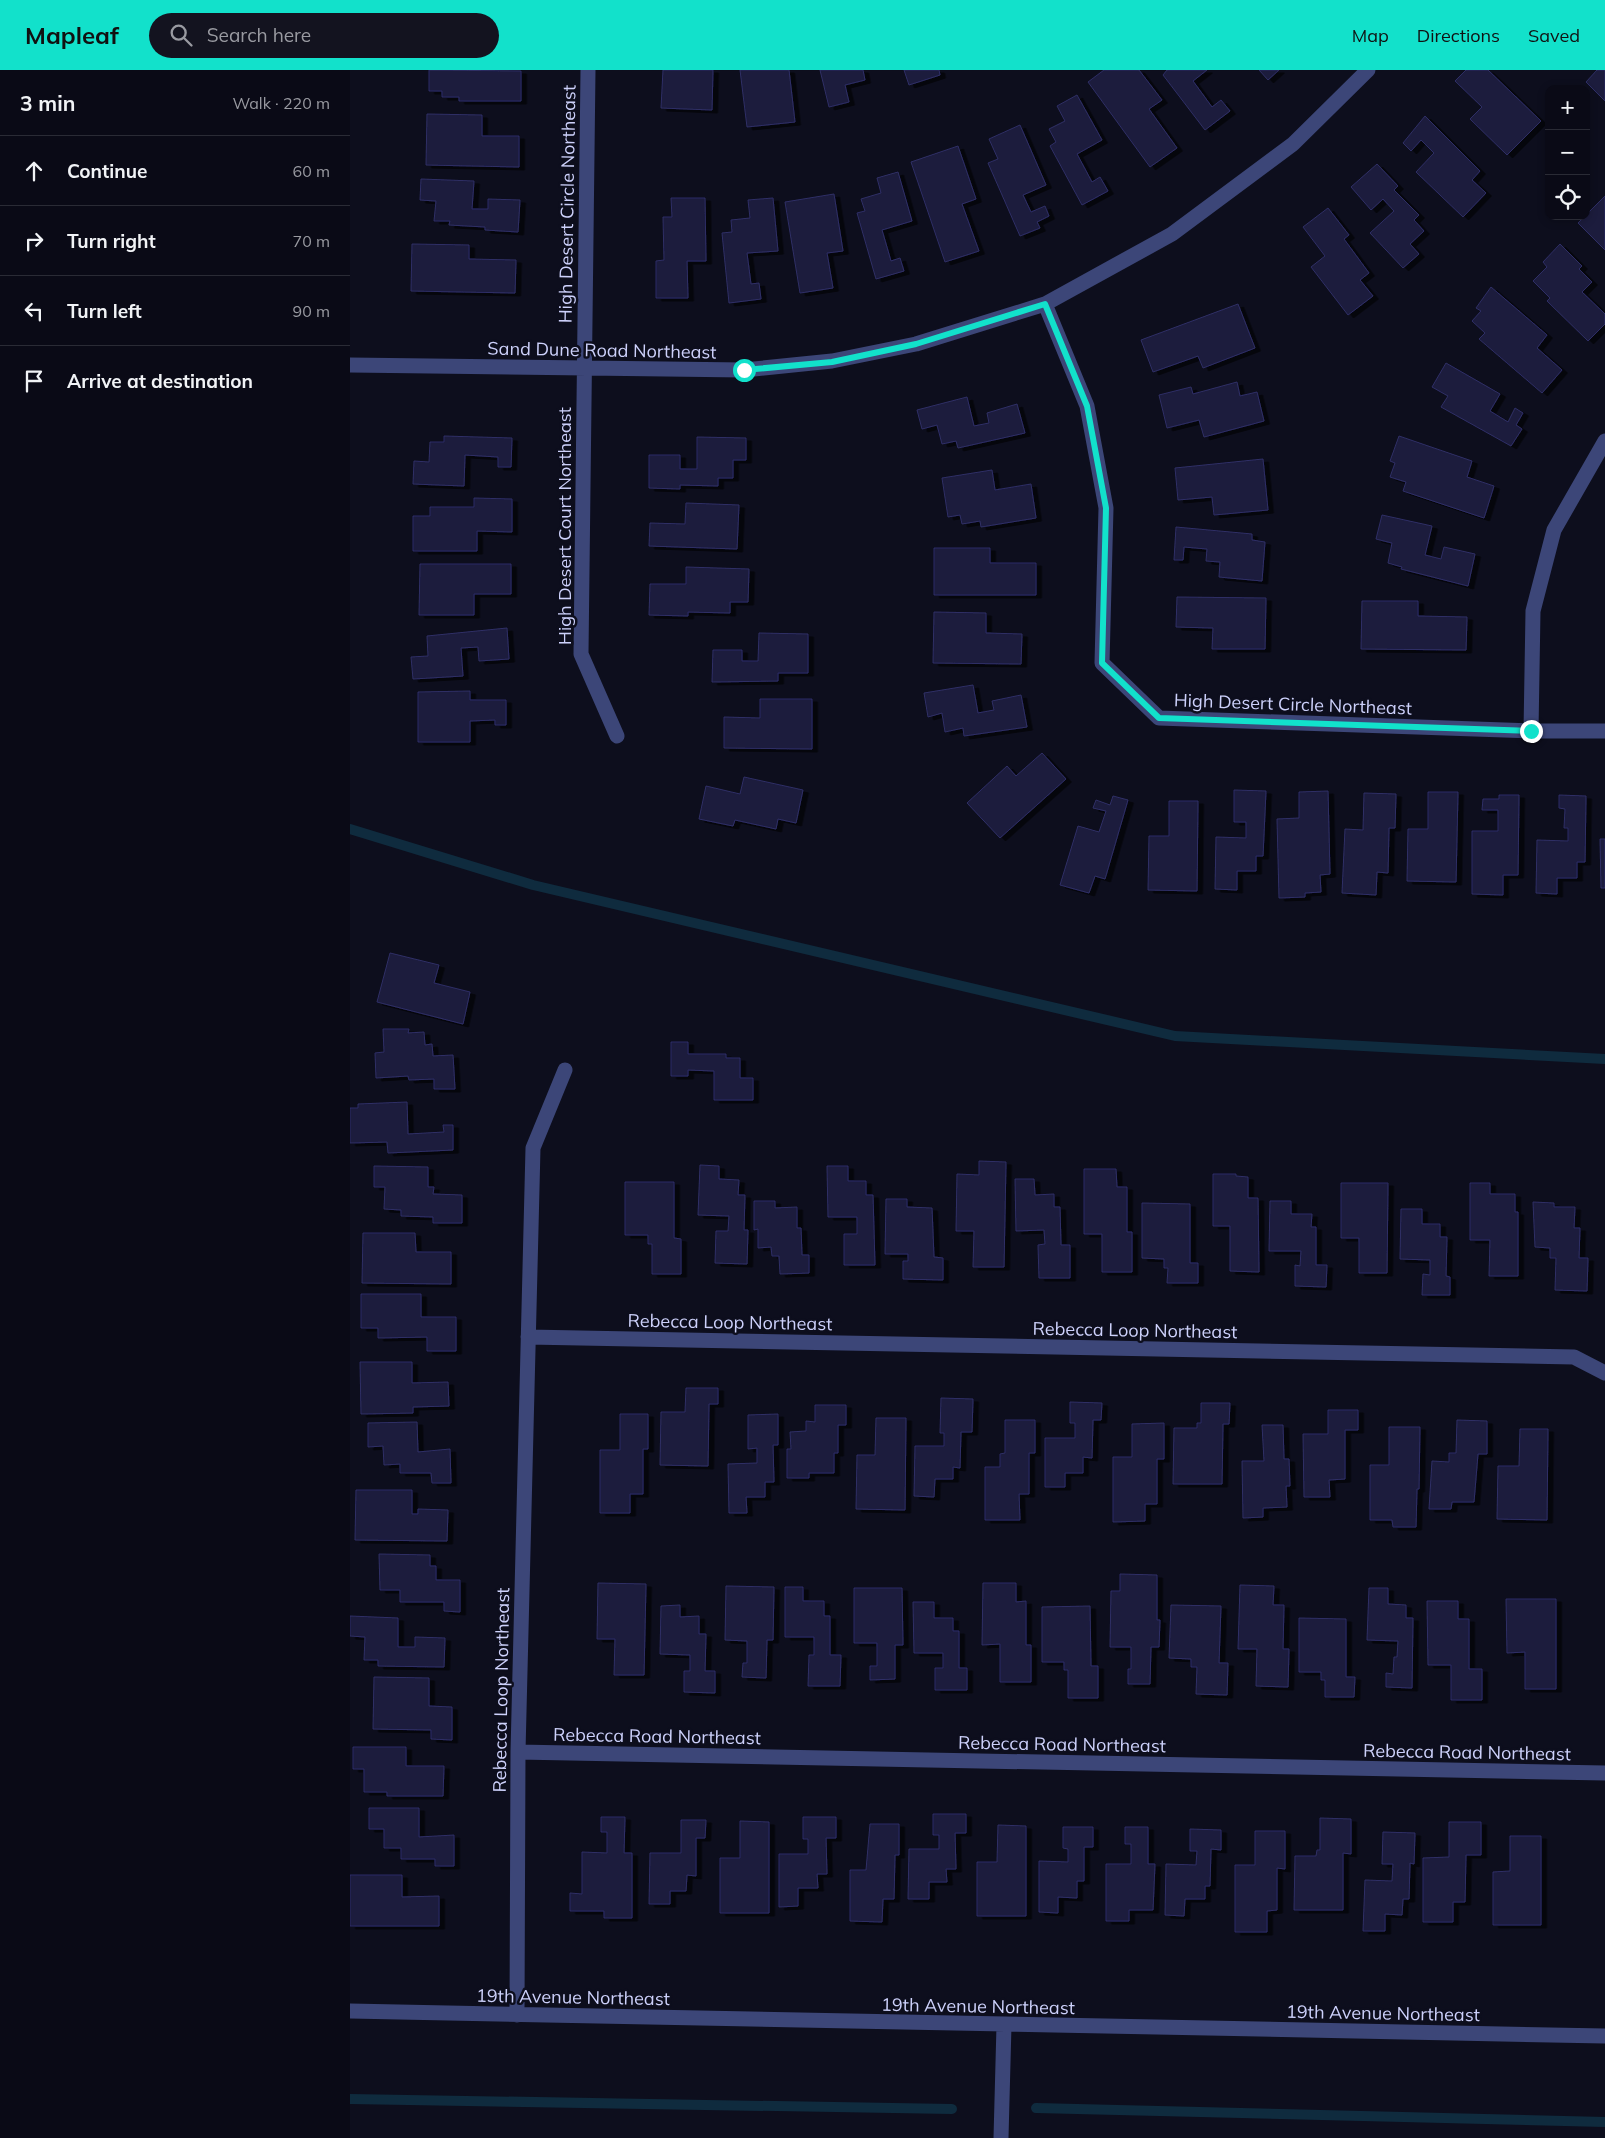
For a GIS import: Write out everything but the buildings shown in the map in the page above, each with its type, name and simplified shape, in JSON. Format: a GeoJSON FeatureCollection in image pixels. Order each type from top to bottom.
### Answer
{"type":"FeatureCollection","features":[{"type":"Feature","properties":{"kind":"street","name":"High Desert Circle Northeast"},"geometry":{"type":"LineString","coordinates":[[584,368],[588,70]]}},
{"type":"Feature","properties":{"kind":"street","name":"Sand Dune Road Northeast"},"geometry":{"type":"LineString","coordinates":[[350,365],[744,370],[832,362],[916,344],[1045,304],[1172,234],[1293,144],[1368,70]]}},
{"type":"Feature","properties":{"kind":"street","name":"High Desert Circle Northeast"},"geometry":{"type":"LineString","coordinates":[[1045,304],[1087,406],[1106,508],[1102,663],[1159,718],[1531,731],[1605,731]]}},
{"type":"Feature","properties":{"kind":"street","name":"High Desert Court Northeast"},"geometry":{"type":"LineString","coordinates":[[584,368],[581,654],[616,736]]}},
{"type":"Feature","properties":{"kind":"street"},"geometry":{"type":"LineString","coordinates":[[1531,731],[1533,611],[1535,602],[1554,530],[1605,441]]}},
{"type":"Feature","properties":{"kind":"street"},"geometry":{"type":"LineString","coordinates":[[528,1337],[533,1148],[564,1070]]}},
{"type":"Feature","properties":{"kind":"street","name":"Rebecca Loop Northeast"},"geometry":{"type":"LineString","coordinates":[[516,2015],[518,1752],[528,1337],[1574,1357],[1605,1373]]}},
{"type":"Feature","properties":{"kind":"street","name":"Rebecca Road Northeast"},"geometry":{"type":"LineString","coordinates":[[518,1752],[1605,1773]]}},
{"type":"Feature","properties":{"kind":"street","name":"19th Avenue Northeast"},"geometry":{"type":"LineString","coordinates":[[350,2011],[1605,2036]]}},
{"type":"Feature","properties":{"kind":"street"},"geometry":{"type":"LineString","coordinates":[[1001,2138],[1004,2025]]}},
{"type":"Feature","properties":{"kind":"waterway"},"geometry":{"type":"LineString","coordinates":[[350,829],[533,885],[1175,1036],[1605,1059]]}},
{"type":"Feature","properties":{"kind":"waterway"},"geometry":{"type":"LineString","coordinates":[[350,2099],[952,2109]]}},
{"type":"Feature","properties":{"kind":"waterway"},"geometry":{"type":"LineString","coordinates":[[1036,2108],[1605,2122]]}},
{"type":"Feature","properties":{"kind":"route"},"geometry":{"type":"LineString","coordinates":[[744,370],[832,362],[916,344],[1045,304],[1087,406],[1106,508],[1102,663],[1159,718],[1531,731]]}}]}
